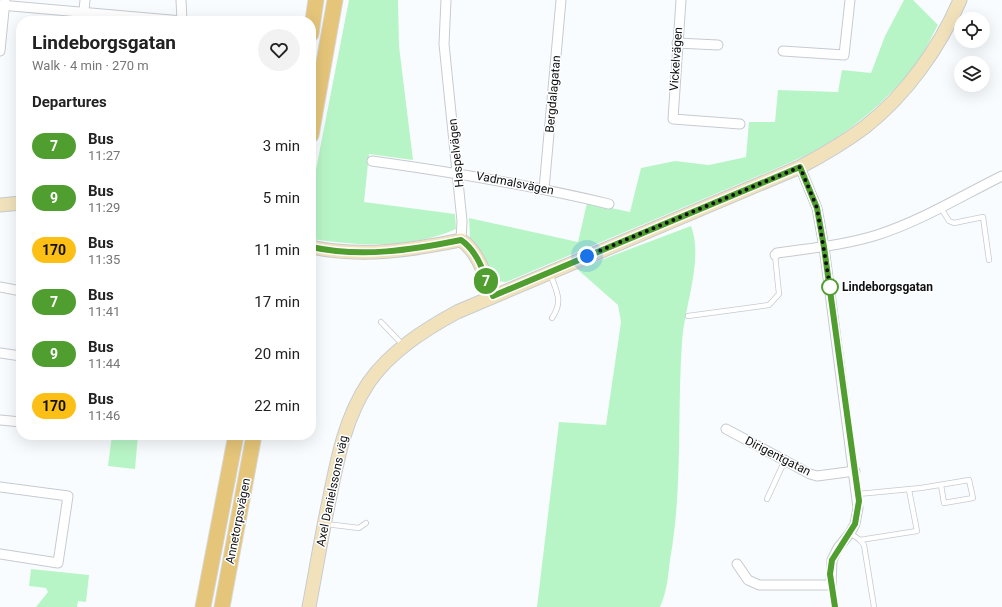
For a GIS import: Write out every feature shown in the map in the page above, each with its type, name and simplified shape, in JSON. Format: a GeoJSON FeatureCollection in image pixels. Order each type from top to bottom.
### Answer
{"type":"FeatureCollection","features":[{"type":"Feature","properties":{"kind":"main road"},"geometry":{"type":"LineString","coordinates":[[314,16],[316,0]]}},
{"type":"Feature","properties":{"kind":"main road"},"geometry":{"type":"LineString","coordinates":[[316,107],[335,0]]}},
{"type":"Feature","properties":{"kind":"main road","name":"Annetorpsvägen"},"geometry":{"type":"LineString","coordinates":[[203,607],[235,440]]}},
{"type":"Feature","properties":{"kind":"main road","name":"Annetorpsvägen"},"geometry":{"type":"LineString","coordinates":[[222,607],[253,440]]}},
{"type":"Feature","properties":{"kind":"main road"},"geometry":{"type":"LineString","coordinates":[[228,607],[246,481]]}},
{"type":"Feature","properties":{"kind":"main road"},"geometry":{"type":"LineString","coordinates":[[198,607],[218,526]]}},
{"type":"Feature","properties":{"kind":"street"},"geometry":{"type":"LineString","coordinates":[[84,16],[85,0]]}},
{"type":"Feature","properties":{"kind":"street"},"geometry":{"type":"LineString","coordinates":[[181,0],[182,16]]}},
{"type":"Feature","properties":{"kind":"street","name":"Haspelvägen"},"geometry":{"type":"LineString","coordinates":[[446,0],[444,44],[458,172],[462,221],[461,240]]}},
{"type":"Feature","properties":{"kind":"street","name":"Bergdalagatan"},"geometry":{"type":"LineString","coordinates":[[544,189],[562,0]]}},
{"type":"Feature","properties":{"kind":"street","name":"Vickelvägen"},"geometry":{"type":"LineString","coordinates":[[681,0],[673,119],[740,124]]}},
{"type":"Feature","properties":{"kind":"street"},"geometry":{"type":"LineString","coordinates":[[783,50],[844,55],[850,0]]}},
{"type":"Feature","properties":{"kind":"street","name":"Axel Danielssons väg"},"geometry":{"type":"LineString","coordinates":[[309,607],[337,460],[350,418],[370,381],[404,346],[425,329],[457,312],[800,167],[854,135],[892,102],[916,74],[950,23],[960,0]]}},
{"type":"Feature","properties":{"kind":"street"},"geometry":{"type":"LineString","coordinates":[[0,51],[3,4],[78,16]]}},
{"type":"Feature","properties":{"kind":"street"},"geometry":{"type":"LineString","coordinates":[[677,43],[718,45]]}},
{"type":"Feature","properties":{"kind":"street","name":"Vadmalsvägen"},"geometry":{"type":"LineString","coordinates":[[372,161],[458,172],[609,204]]}},
{"type":"Feature","properties":{"kind":"street"},"geometry":{"type":"LineString","coordinates":[[737,564],[748,580],[760,584],[831,585],[832,560],[838,548],[855,524],[858,508],[858,494],[824,247],[817,208],[800,167]]}},
{"type":"Feature","properties":{"kind":"street"},"geometry":{"type":"LineString","coordinates":[[775,256],[778,253],[824,247],[877,235],[910,223],[1002,176]]}},
{"type":"Feature","properties":{"kind":"street"},"geometry":{"type":"LineString","coordinates":[[0,205],[16,203]]}},
{"type":"Feature","properties":{"kind":"street"},"geometry":{"type":"LineString","coordinates":[[316,248],[350,253],[377,253],[418,249],[461,240],[469,245],[475,255],[493,296]]}},
{"type":"Feature","properties":{"kind":"street"},"geometry":{"type":"LineString","coordinates":[[0,287],[16,290]]}},
{"type":"Feature","properties":{"kind":"street"},"geometry":{"type":"LineString","coordinates":[[0,353],[16,355]]}},
{"type":"Feature","properties":{"kind":"street"},"geometry":{"type":"LineString","coordinates":[[0,420],[16,422]]}},
{"type":"Feature","properties":{"kind":"street","name":"Dirigentgatan"},"geometry":{"type":"LineString","coordinates":[[726,429],[817,476],[855,471]]}},
{"type":"Feature","properties":{"kind":"street"},"geometry":{"type":"LineString","coordinates":[[0,487],[68,496],[58,563],[0,554]]}},
{"type":"Feature","properties":{"kind":"lane"},"geometry":{"type":"LineString","coordinates":[[941,208],[948,222],[954,223],[983,217],[990,260]]}},
{"type":"Feature","properties":{"kind":"lane"},"geometry":{"type":"LineString","coordinates":[[688,316],[769,305],[779,294],[775,256]]}},
{"type":"Feature","properties":{"kind":"lane"},"geometry":{"type":"LineString","coordinates":[[550,272],[559,300],[558,309],[552,318]]}},
{"type":"Feature","properties":{"kind":"lane"},"geometry":{"type":"LineString","coordinates":[[381,322],[404,346]]}},
{"type":"Feature","properties":{"kind":"lane"},"geometry":{"type":"LineString","coordinates":[[767,499],[785,460]]}},
{"type":"Feature","properties":{"kind":"lane"},"geometry":{"type":"LineString","coordinates":[[858,494],[880,491],[909,490],[969,480],[973,498],[944,503],[941,485]]}},
{"type":"Feature","properties":{"kind":"lane"},"geometry":{"type":"LineString","coordinates":[[860,540],[917,531],[909,490]]}},
{"type":"Feature","properties":{"kind":"lane"},"geometry":{"type":"LineString","coordinates":[[324,524],[359,528],[366,523]]}},
{"type":"Feature","properties":{"kind":"lane"},"geometry":{"type":"LineString","coordinates":[[850,533],[860,540],[865,550],[874,607]]}},
{"type":"Feature","properties":{"kind":"lane"},"geometry":{"type":"LineString","coordinates":[[831,585],[835,607]]}},
{"type":"Feature","properties":{"kind":"green space"},"geometry":{"type":"Polygon","coordinates":[[[349,0],[398,0],[399,46],[413,160],[369,154],[364,202],[455,214],[456,229],[421,240],[403,243],[366,244],[316,240],[316,169],[349,0]]]}},
{"type":"Feature","properties":{"kind":"green space"},"geometry":{"type":"Polygon","coordinates":[[[904,0],[913,0],[938,25],[919,60],[897,86],[858,122],[829,143],[809,154],[775,169],[506,282],[497,281],[488,272],[478,248],[470,238],[469,218],[578,242],[587,203],[630,212],[641,168],[675,161],[709,165],[746,157],[749,122],[775,122],[778,90],[838,92],[842,70],[871,73],[885,36],[904,0]]]}},
{"type":"Feature","properties":{"kind":"green space"},"geometry":{"type":"Polygon","coordinates":[[[691,226],[695,253],[692,283],[683,328],[682,342],[677,506],[666,590],[660,607],[537,607],[559,422],[606,425],[621,322],[618,305],[577,269],[691,226]]]}},
{"type":"Feature","properties":{"kind":"green space"},"geometry":{"type":"Polygon","coordinates":[[[111,440],[138,440],[135,469],[108,466],[111,440]]]}},
{"type":"Feature","properties":{"kind":"green space"},"geometry":{"type":"Polygon","coordinates":[[[31,569],[89,575],[86,602],[78,601],[77,607],[36,607],[48,592],[46,588],[29,586],[31,569]]]}},
{"type":"Feature","properties":{"kind":"bus line","name":"7"},"geometry":{"type":"LineString","coordinates":[[316,248],[350,253],[377,253],[418,249],[461,240],[469,245],[475,255],[493,296],[800,167],[817,208],[824,247],[859,501],[855,524],[834,554],[830,568],[835,607]]}},
{"type":"Feature","properties":{"kind":"place","name":"Lindeborgsgatan"},"geometry":{"type":"Point","coordinates":[830,287]}},
{"type":"Feature","properties":{"kind":"route"},"geometry":{"type":"LineString","coordinates":[[587,256],[800,167],[817,208],[830,287]]}}]}
